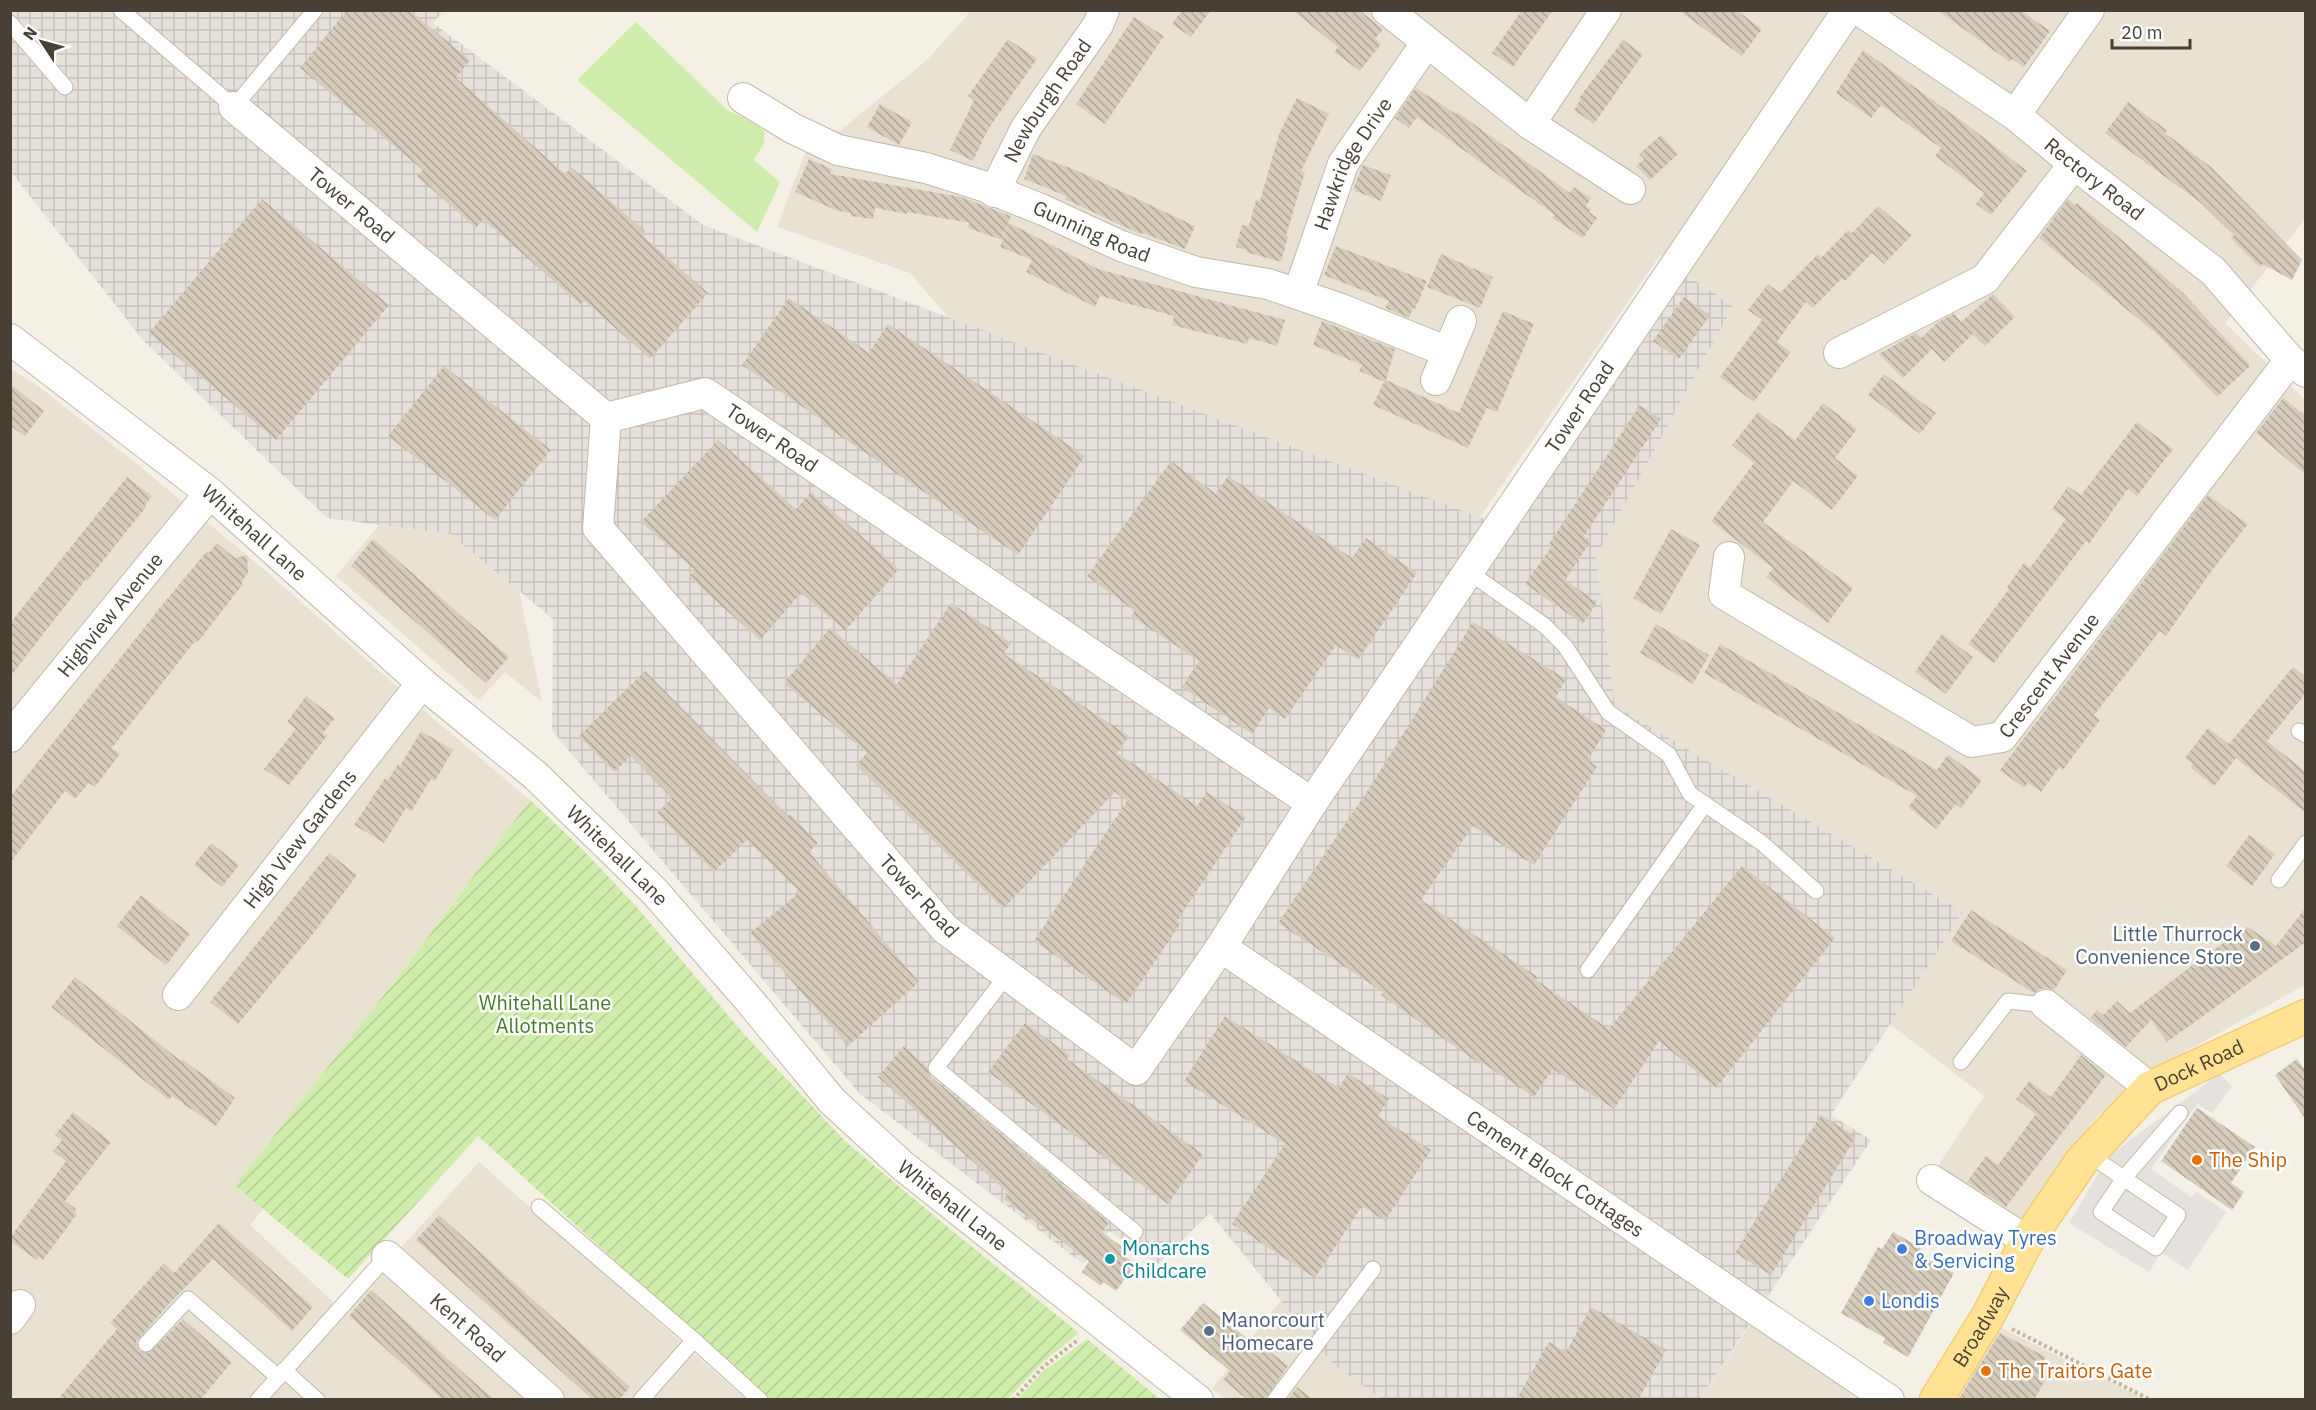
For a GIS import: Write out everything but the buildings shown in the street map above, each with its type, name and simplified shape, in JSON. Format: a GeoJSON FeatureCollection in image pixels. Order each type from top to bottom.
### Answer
{"type":"FeatureCollection","features":[{"type":"Feature","properties":{"kind":"main road","name":"Dock Road"},"geometry":{"type":"LineString","coordinates":[[2085,1158],[2151,1088],[2306,1016]]}},
{"type":"Feature","properties":{"kind":"main road","name":"Broadway"},"geometry":{"type":"LineString","coordinates":[[1936,1400],[1988,1316],[2027,1241],[2085,1158]]}},
{"type":"Feature","properties":{"kind":"street","name":"Newburgh Road"},"geometry":{"type":"LineString","coordinates":[[994,192],[1026,128],[1098,26],[1104,10]]}},
{"type":"Feature","properties":{"kind":"street"},"geometry":{"type":"LineString","coordinates":[[1388,10],[1530,124],[1630,189]]}},
{"type":"Feature","properties":{"kind":"street"},"geometry":{"type":"LineString","coordinates":[[1530,124],[1606,10]]}},
{"type":"Feature","properties":{"kind":"street","name":"Tower Road"},"geometry":{"type":"LineString","coordinates":[[606,418],[598,528],[945,929],[1136,1070],[1221,947],[1312,803],[1848,10]]}},
{"type":"Feature","properties":{"kind":"street","name":"Rectory Road"},"geometry":{"type":"LineString","coordinates":[[1859,10],[2014,115],[2213,271],[2298,366]]}},
{"type":"Feature","properties":{"kind":"street"},"geometry":{"type":"LineString","coordinates":[[2014,115],[2090,10]]}},
{"type":"Feature","properties":{"kind":"street","name":"Hawkridge Drive"},"geometry":{"type":"LineString","coordinates":[[1298,294],[1343,164],[1427,42]]}},
{"type":"Feature","properties":{"kind":"street","name":"Gunning Road"},"geometry":{"type":"LineString","coordinates":[[743,98],[792,128],[838,150],[926,168],[1043,210],[1120,246],[1196,272],[1268,284],[1341,309],[1448,352]]}},
{"type":"Feature","properties":{"kind":"street","name":"Tower Road"},"geometry":{"type":"LineString","coordinates":[[234,107],[606,418]]}},
{"type":"Feature","properties":{"kind":"street"},"geometry":{"type":"LineString","coordinates":[[1839,353],[1985,279],[2074,164]]}},
{"type":"Feature","properties":{"kind":"street"},"geometry":{"type":"LineString","coordinates":[[1436,380],[1461,321]]}},
{"type":"Feature","properties":{"kind":"street","name":"Whitehall Lane"},"geometry":{"type":"LineString","coordinates":[[10,339],[210,494],[422,683],[536,776],[654,891],[749,1000],[832,1101],[903,1166],[1198,1400]]}},
{"type":"Feature","properties":{"kind":"street","name":"Crescent Avenue"},"geometry":{"type":"LineString","coordinates":[[1729,557],[1724,594],[1972,742],[2002,737],[2298,366]]}},
{"type":"Feature","properties":{"kind":"street","name":"Tower Road"},"geometry":{"type":"LineString","coordinates":[[606,418],[705,393],[1312,803]]}},
{"type":"Feature","properties":{"kind":"street","name":"Highview Avenue"},"geometry":{"type":"LineString","coordinates":[[10,737],[210,494]]}},
{"type":"Feature","properties":{"kind":"street","name":"High View Gardens"},"geometry":{"type":"LineString","coordinates":[[178,995],[422,683]]}},
{"type":"Feature","properties":{"kind":"street","name":"Cement Block Cottages"},"geometry":{"type":"LineString","coordinates":[[1221,947],[1888,1400]]}},
{"type":"Feature","properties":{"kind":"street"},"geometry":{"type":"LineString","coordinates":[[2046,1005],[2151,1088]]}},
{"type":"Feature","properties":{"kind":"street"},"geometry":{"type":"LineString","coordinates":[[1932,1180],[2027,1241]]}},
{"type":"Feature","properties":{"kind":"street","name":"Kent Road"},"geometry":{"type":"LineString","coordinates":[[387,1256],[549,1400]]}},
{"type":"Feature","properties":{"kind":"lane"},"geometry":{"type":"LineString","coordinates":[[121,10],[234,107],[315,10]]}},
{"type":"Feature","properties":{"kind":"lane"},"geometry":{"type":"LineString","coordinates":[[10,23],[64,87]]}},
{"type":"Feature","properties":{"kind":"lane"},"geometry":{"type":"LineString","coordinates":[[1469,572],[1551,632],[1565,646],[1608,712],[1669,755],[1690,794],[1762,843],[1816,891]]}},
{"type":"Feature","properties":{"kind":"lane"},"geometry":{"type":"LineString","coordinates":[[1588,969],[1705,804]]}},
{"type":"Feature","properties":{"kind":"lane"},"geometry":{"type":"LineString","coordinates":[[2280,880],[2306,843]]}},
{"type":"Feature","properties":{"kind":"lane"},"geometry":{"type":"LineString","coordinates":[[1008,975],[936,1068],[1135,1232]]}},
{"type":"Feature","properties":{"kind":"lane"},"geometry":{"type":"LineString","coordinates":[[1961,1062],[2008,1001],[2046,1005]]}},
{"type":"Feature","properties":{"kind":"lane"},"geometry":{"type":"LineString","coordinates":[[2085,1158],[2124,1178],[2178,1215],[2156,1248],[2101,1212],[2124,1178],[2180,1113]]}},
{"type":"Feature","properties":{"kind":"lane"},"geometry":{"type":"LineString","coordinates":[[539,1207],[760,1400]]}},
{"type":"Feature","properties":{"kind":"lane"},"geometry":{"type":"LineString","coordinates":[[258,1400],[387,1256]]}},
{"type":"Feature","properties":{"kind":"lane"},"geometry":{"type":"LineString","coordinates":[[1275,1400],[1372,1269]]}},
{"type":"Feature","properties":{"kind":"lane"},"geometry":{"type":"LineString","coordinates":[[146,1344],[188,1299],[317,1400]]}},
{"type":"Feature","properties":{"kind":"lane"},"geometry":{"type":"LineString","coordinates":[[642,1400],[694,1340]]}},
{"type":"Feature","properties":{"kind":"path"},"geometry":{"type":"LineString","coordinates":[[1988,1316],[2151,1400]]}},
{"type":"Feature","properties":{"kind":"path"},"geometry":{"type":"LineString","coordinates":[[1013,1400],[1042,1368],[1083,1336],[1098,1320]]}},
{"type":"Feature","properties":{"kind":"shaded area"},"geometry":{"type":"Polygon","coordinates":[[[11,11],[443,11],[433,23],[703,225],[1501,525],[1676,267],[1733,306],[1596,557],[1615,706],[1963,912],[1831,1115],[1871,1140],[1700,1399],[1381,1399],[1331,1362],[1210,1213],[1158,1264],[1109,1231],[1083,1264],[860,1094],[552,731],[553,619],[450,534],[327,518],[143,340],[11,172],[11,11]]]}},
{"type":"Feature","properties":{"kind":"shaded area"},"geometry":{"type":"Polygon","coordinates":[[[971,11],[2305,11],[2305,219],[2225,323],[2305,400],[2305,985],[2149,1072],[2095,1119],[2016,1226],[1936,1169],[1984,1096],[1890,1024],[1963,912],[1615,706],[1596,557],[1733,306],[1660,255],[1480,517],[949,318],[910,273],[777,227],[805,153],[837,133],[927,60],[971,11]]]}},
{"type":"Feature","properties":{"kind":"shaded area"},"geometry":{"type":"Polygon","coordinates":[[[10,368],[38,386],[132,460],[261,567],[530,800],[402,972],[236,1187],[263,1209],[250,1225],[343,1311],[479,1162],[745,1399],[11,1399],[10,368]]]}},
{"type":"Feature","properties":{"kind":"shaded area"},"geometry":{"type":"Polygon","coordinates":[[[379,525],[450,534],[519,591],[542,702],[505,672],[479,700],[336,576],[379,525]]]}},
{"type":"Feature","properties":{"kind":"shaded area","name":"The Ship"},"geometry":{"type":"Polygon","coordinates":[[[2219,1074],[2232,1086],[2212,1113],[2197,1104],[2151,1169],[2191,1197],[2197,1192],[2226,1212],[2188,1270],[2161,1252],[2149,1272],[2069,1223],[2109,1156],[2219,1074]]]}},
{"type":"Feature","properties":{"kind":"shaded area"},"geometry":{"type":"Polygon","coordinates":[[[1281,1300],[1331,1362],[1381,1399],[1225,1399],[1212,1389],[1281,1300]]]}},
{"type":"Feature","properties":{"kind":"shaded area"},"geometry":{"type":"Polygon","coordinates":[[[1754,1319],[1857,1399],[1700,1400],[1754,1319]]]}},
{"type":"Feature","properties":{"kind":"shaded area"},"geometry":{"type":"Polygon","coordinates":[[[1999,1327],[2145,1399],[1958,1400],[1999,1327]]]}},
{"type":"Feature","properties":{"kind":"green space"},"geometry":{"type":"Polygon","coordinates":[[[636,22],[727,110],[755,123],[764,131],[764,143],[754,160],[780,182],[757,232],[577,80],[636,22]]]}},
{"type":"Feature","properties":{"kind":"green space","name":"Whitehall Lane Allotments"},"geometry":{"type":"Polygon","coordinates":[[[530,800],[578,845],[635,905],[743,1033],[846,1142],[1079,1333],[1041,1364],[1008,1399],[767,1399],[478,1136],[348,1279],[235,1186],[402,972],[530,800]]]}},
{"type":"Feature","properties":{"kind":"green space"},"geometry":{"type":"Polygon","coordinates":[[[1087,1339],[1160,1399],[1018,1399],[1044,1371],[1087,1339]]]}},
{"type":"Feature","properties":{"kind":"place","name":"Little Thurrock Convenience Store"},"geometry":{"type":"Point","coordinates":[2255,946]}},
{"type":"Feature","properties":{"kind":"place","name":"The Ship"},"geometry":{"type":"Point","coordinates":[2197,1160]}},
{"type":"Feature","properties":{"kind":"place","name":"Broadway Tyres & Servicing"},"geometry":{"type":"Point","coordinates":[1902,1249]}},
{"type":"Feature","properties":{"kind":"place","name":"Monarchs Childcare"},"geometry":{"type":"Point","coordinates":[1110,1259]}},
{"type":"Feature","properties":{"kind":"place","name":"Londis"},"geometry":{"type":"Point","coordinates":[1869,1301]}},
{"type":"Feature","properties":{"kind":"place","name":"Manorcourt Homecare"},"geometry":{"type":"Point","coordinates":[1209,1331]}},
{"type":"Feature","properties":{"kind":"place","name":"The Traitors Gate"},"geometry":{"type":"Point","coordinates":[1986,1371]}}]}
